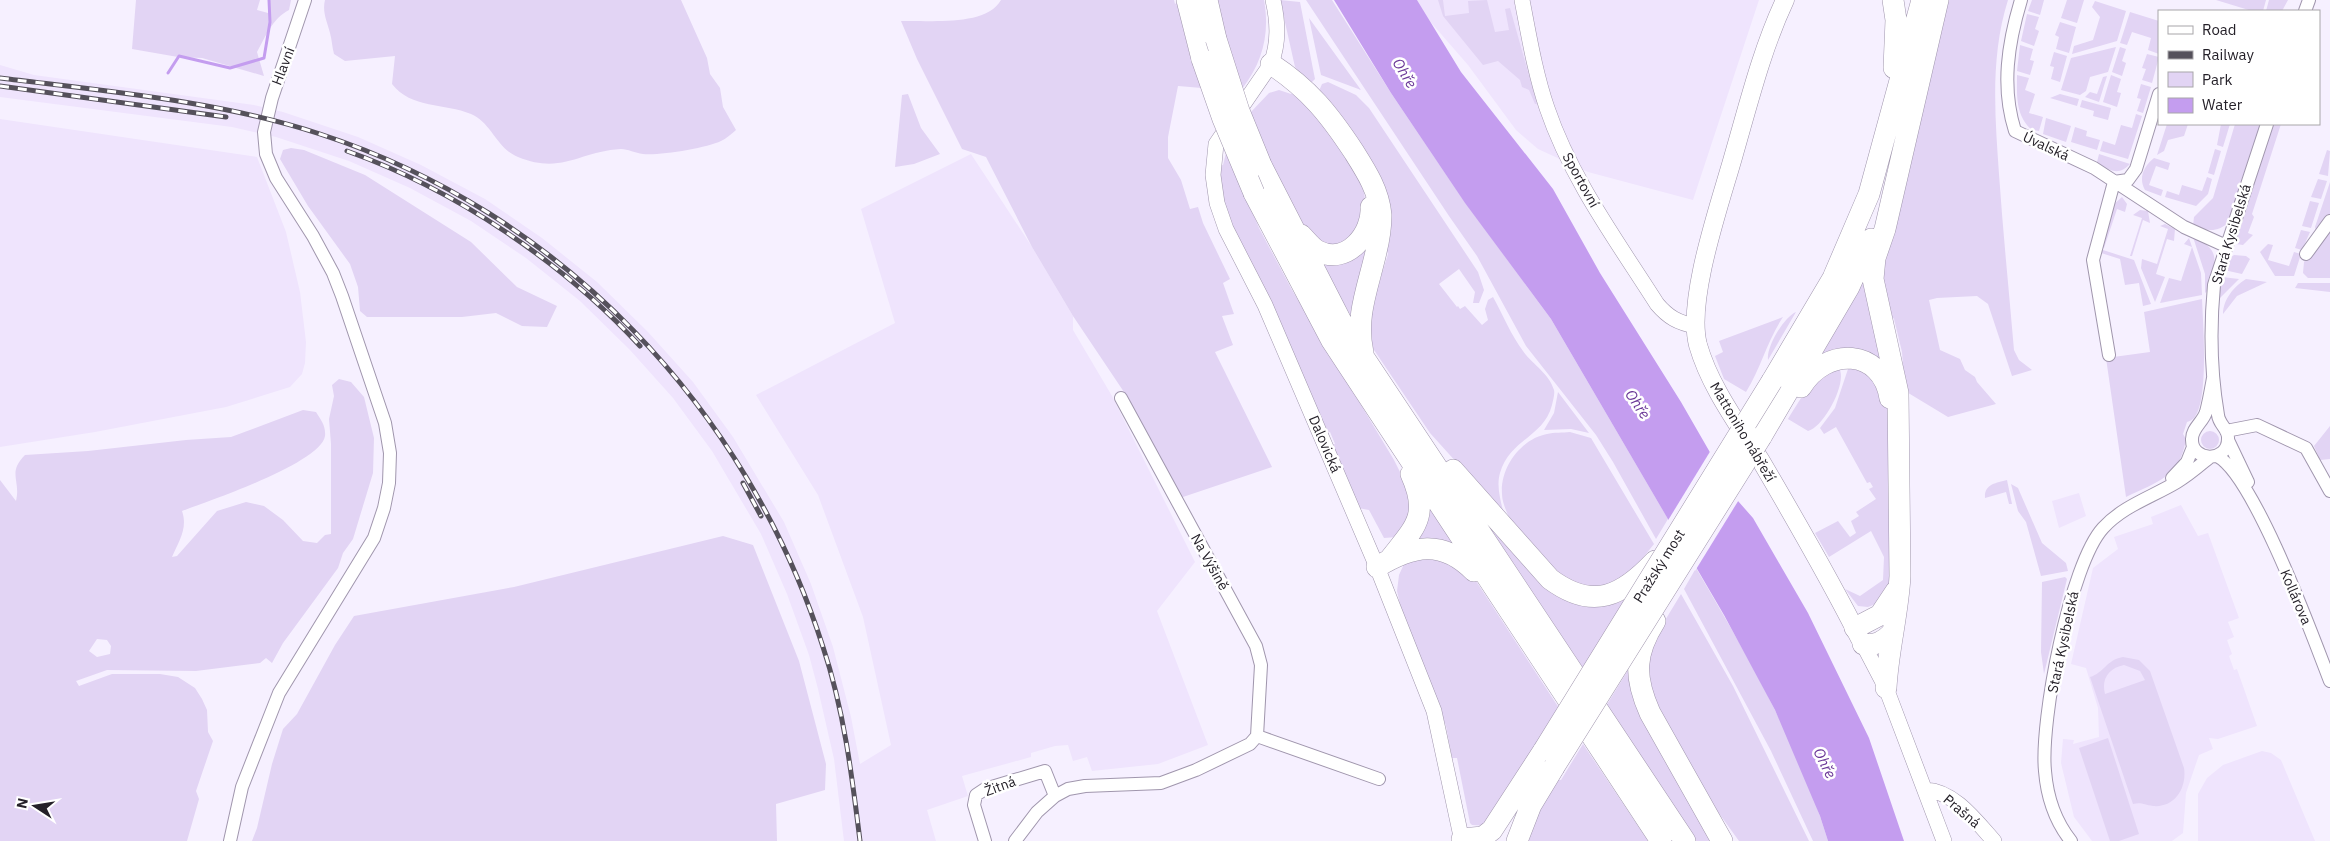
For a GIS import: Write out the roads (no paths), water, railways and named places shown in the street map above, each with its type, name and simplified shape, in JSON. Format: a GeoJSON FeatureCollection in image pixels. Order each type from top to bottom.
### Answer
{"type":"FeatureCollection","features":[{"type":"Feature","properties":{"kind":"highway"},"geometry":{"type":"LineString","coordinates":[[1187,0],[1202,59],[1223,119],[1254,193],[1332,341],[1661,841]]}},
{"type":"Feature","properties":{"kind":"highway"},"geometry":{"type":"LineString","coordinates":[[1207,0],[1216,39],[1239,111],[1261,165],[1289,223],[1345,329],[1685,841]]}},
{"type":"Feature","properties":{"kind":"highway"},"geometry":{"type":"LineString","coordinates":[[1893,0],[1896,20],[1893,113]]}},
{"type":"Feature","properties":{"kind":"highway"},"geometry":{"type":"LineString","coordinates":[[1784,391],[1869,194],[1893,113],[1922,0]]}},
{"type":"Feature","properties":{"kind":"highway"},"geometry":{"type":"LineString","coordinates":[[1886,688],[1891,634],[1896,613],[1900,576],[1898,393],[1873,280],[1875,258],[1885,229],[1938,0]]}},
{"type":"Feature","properties":{"kind":"highway"},"geometry":{"type":"LineString","coordinates":[[1271,64],[1306,91],[1330,116],[1362,165],[1376,194],[1381,213],[1376,252],[1364,295],[1361,341],[1364,356]]}},
{"type":"Feature","properties":{"kind":"highway"},"geometry":{"type":"LineString","coordinates":[[1784,391],[1849,287],[1879,222],[1903,154]]}},
{"type":"Feature","properties":{"kind":"highway"},"geometry":{"type":"LineString","coordinates":[[1289,223],[1316,250],[1324,253],[1342,253],[1353,248],[1365,233],[1372,215],[1370,197],[1362,165]]}},
{"type":"Feature","properties":{"kind":"highway"},"geometry":{"type":"LineString","coordinates":[[1784,391],[1806,378],[1819,366],[1841,358],[1856,360],[1870,366],[1885,380],[1897,425]]}},
{"type":"Feature","properties":{"kind":"highway","name":"Pražský most"},"geometry":{"type":"LineString","coordinates":[[1549,758],[1681,562],[1761,437],[1784,391]]}},
{"type":"Feature","properties":{"kind":"highway","name":"Pražský most"},"geometry":{"type":"LineString","coordinates":[[1549,758],[1675,539],[1784,391]]}},
{"type":"Feature","properties":{"kind":"highway"},"geometry":{"type":"LineString","coordinates":[[1384,563],[1414,529],[1419,518],[1416,486],[1393,435]]}},
{"type":"Feature","properties":{"kind":"highway"},"geometry":{"type":"LineString","coordinates":[[1417,435],[1500,521],[1550,579],[1565,588],[1586,596],[1600,597],[1629,586],[1675,539]]}},
{"type":"Feature","properties":{"kind":"highway"},"geometry":{"type":"LineString","coordinates":[[1384,563],[1418,549],[1435,548],[1450,552],[1462,558],[1503,603]]}},
{"type":"Feature","properties":{"kind":"highway"},"geometry":{"type":"LineString","coordinates":[[1681,562],[1666,603],[1645,636],[1640,655],[1638,675],[1642,695],[1650,712],[1722,841]]}},
{"type":"Feature","properties":{"kind":"highway"},"geometry":{"type":"LineString","coordinates":[[1891,634],[1884,641],[1875,644],[1859,636],[1880,615],[1894,595],[1900,576]]}},
{"type":"Feature","properties":{"kind":"highway"},"geometry":{"type":"LineString","coordinates":[[1462,840],[1483,837],[1492,830],[1549,758]]}},
{"type":"Feature","properties":{"kind":"highway"},"geometry":{"type":"LineString","coordinates":[[1500,841],[1512,808],[1549,758]]}},
{"type":"Feature","properties":{"kind":"highway"},"geometry":{"type":"LineString","coordinates":[[1517,841],[1549,758]]}},
{"type":"Feature","properties":{"kind":"highway"},"geometry":{"type":"LineString","coordinates":[[1628,793],[1654,841]]}},
{"type":"Feature","properties":{"kind":"main road","name":"Mattoniho nábřeží"},"geometry":{"type":"LineString","coordinates":[[1785,0],[1762,58],[1722,197],[1701,275],[1696,303],[1696,326],[1698,343],[1710,378],[1763,465],[1859,636]]}},
{"type":"Feature","properties":{"kind":"street","name":"Hlavní"},"geometry":{"type":"LineString","coordinates":[[230,841],[242,786],[279,694],[374,538],[384,508],[390,468],[390,453],[385,423],[333,273],[313,236],[276,178],[266,154],[264,132],[275,86],[305,0]]}},
{"type":"Feature","properties":{"kind":"street"},"geometry":{"type":"LineString","coordinates":[[1271,64],[1276,51],[1277,33],[1273,0]]}},
{"type":"Feature","properties":{"kind":"street","name":"Sportovní"},"geometry":{"type":"LineString","coordinates":[[1522,0],[1546,107],[1568,158],[1586,191],[1657,304],[1668,316],[1682,324],[1696,326]]}},
{"type":"Feature","properties":{"kind":"street","name":"Úvalská"},"geometry":{"type":"LineString","coordinates":[[2022,0],[2012,33],[2007,66],[2009,112],[2015,131],[2094,168],[2184,227],[2226,246]]}},
{"type":"Feature","properties":{"kind":"street","name":"Dalovická"},"geometry":{"type":"LineString","coordinates":[[1271,64],[1216,144],[1213,186],[1226,229],[1265,305],[1384,563],[1434,712],[1462,840]]}},
{"type":"Feature","properties":{"kind":"street"},"geometry":{"type":"LineString","coordinates":[[2109,355],[2092,260],[2114,182],[2128,180],[2132,175],[2158,97]]}},
{"type":"Feature","properties":{"kind":"street","name":"Stará Kysibelská"},"geometry":{"type":"LineString","coordinates":[[2071,841],[2063,831],[2054,813],[2045,771],[2045,746],[2055,666],[2079,572],[2088,549],[2110,521],[2176,482],[2226,448],[2225,432],[2218,417],[2213,378],[2212,302],[2214,285],[2268,125]]}},
{"type":"Feature","properties":{"kind":"street"},"geometry":{"type":"LineString","coordinates":[[2306,254],[2330,221]]}},
{"type":"Feature","properties":{"kind":"street","name":"Stará Kysibelská"},"geometry":{"type":"LineString","coordinates":[[2146,498],[2182,469],[2189,458],[2193,447],[2192,435],[2206,413],[2213,378]]}},
{"type":"Feature","properties":{"kind":"street","name":"Na Výšině"},"geometry":{"type":"LineString","coordinates":[[1121,398],[1256,646],[1261,665],[1257,736]]}},
{"type":"Feature","properties":{"kind":"street"},"geometry":{"type":"LineString","coordinates":[[2198,425],[2209,421],[2225,432],[2257,424],[2306,448],[2330,491]]}},
{"type":"Feature","properties":{"kind":"street","name":"Kollárova"},"geometry":{"type":"LineString","coordinates":[[2225,432],[2248,483],[2259,515],[2306,618],[2330,681]]}},
{"type":"Feature","properties":{"kind":"street"},"geometry":{"type":"LineString","coordinates":[[2193,447],[2202,456],[2214,457]]}},
{"type":"Feature","properties":{"kind":"street","name":"Kollárova"},"geometry":{"type":"LineString","coordinates":[[2214,457],[2231,467],[2259,515]]}},
{"type":"Feature","properties":{"kind":"street","name":"Mattoniho nábřeží"},"geometry":{"type":"LineString","coordinates":[[1859,636],[1886,688],[1944,841]]}},
{"type":"Feature","properties":{"kind":"street"},"geometry":{"type":"LineString","coordinates":[[1016,841],[1037,812],[1055,796],[1068,789],[1085,786],[1161,783],[1196,770],[1250,744],[1257,736],[1378,779]]}},
{"type":"Feature","properties":{"kind":"street","name":"Žitná"},"geometry":{"type":"LineString","coordinates":[[985,841],[974,805],[976,795],[985,789],[1045,771],[1055,796]]}},
{"type":"Feature","properties":{"kind":"street","name":"Prašná"},"geometry":{"type":"LineString","coordinates":[[1926,790],[1935,790],[1949,796],[1994,841]]}},
{"type":"Feature","properties":{"kind":"water","name":"Ohře"},"geometry":{"type":"Polygon","coordinates":[[[1334,0],[1417,0],[1461,72],[1553,189],[1600,273],[1681,402],[1738,501],[1753,518],[1808,613],[1869,738],[1904,841],[1828,841],[1820,816],[1775,710],[1724,615],[1551,319],[1465,203],[1391,93],[1334,0]]]}},
{"type":"Feature","properties":{"kind":"waterway"},"geometry":{"type":"LineString","coordinates":[[168,73],[179,56],[230,68],[264,58],[270,22],[269,0]]}},
{"type":"Feature","properties":{"kind":"railway"},"geometry":{"type":"LineString","coordinates":[[0,78],[162,98],[243,113],[320,134],[407,169],[489,213],[565,268],[633,330],[694,400],[746,477],[789,560],[823,647],[837,695],[860,841]]}},
{"type":"Feature","properties":{"kind":"railway"},"geometry":{"type":"LineString","coordinates":[[0,86],[226,117]]}},
{"type":"Feature","properties":{"kind":"railway"},"geometry":{"type":"LineString","coordinates":[[347,151],[427,186],[505,231],[577,285],[640,346]]}},
{"type":"Feature","properties":{"kind":"railway"},"geometry":{"type":"LineString","coordinates":[[743,483],[761,516]]}}]}
